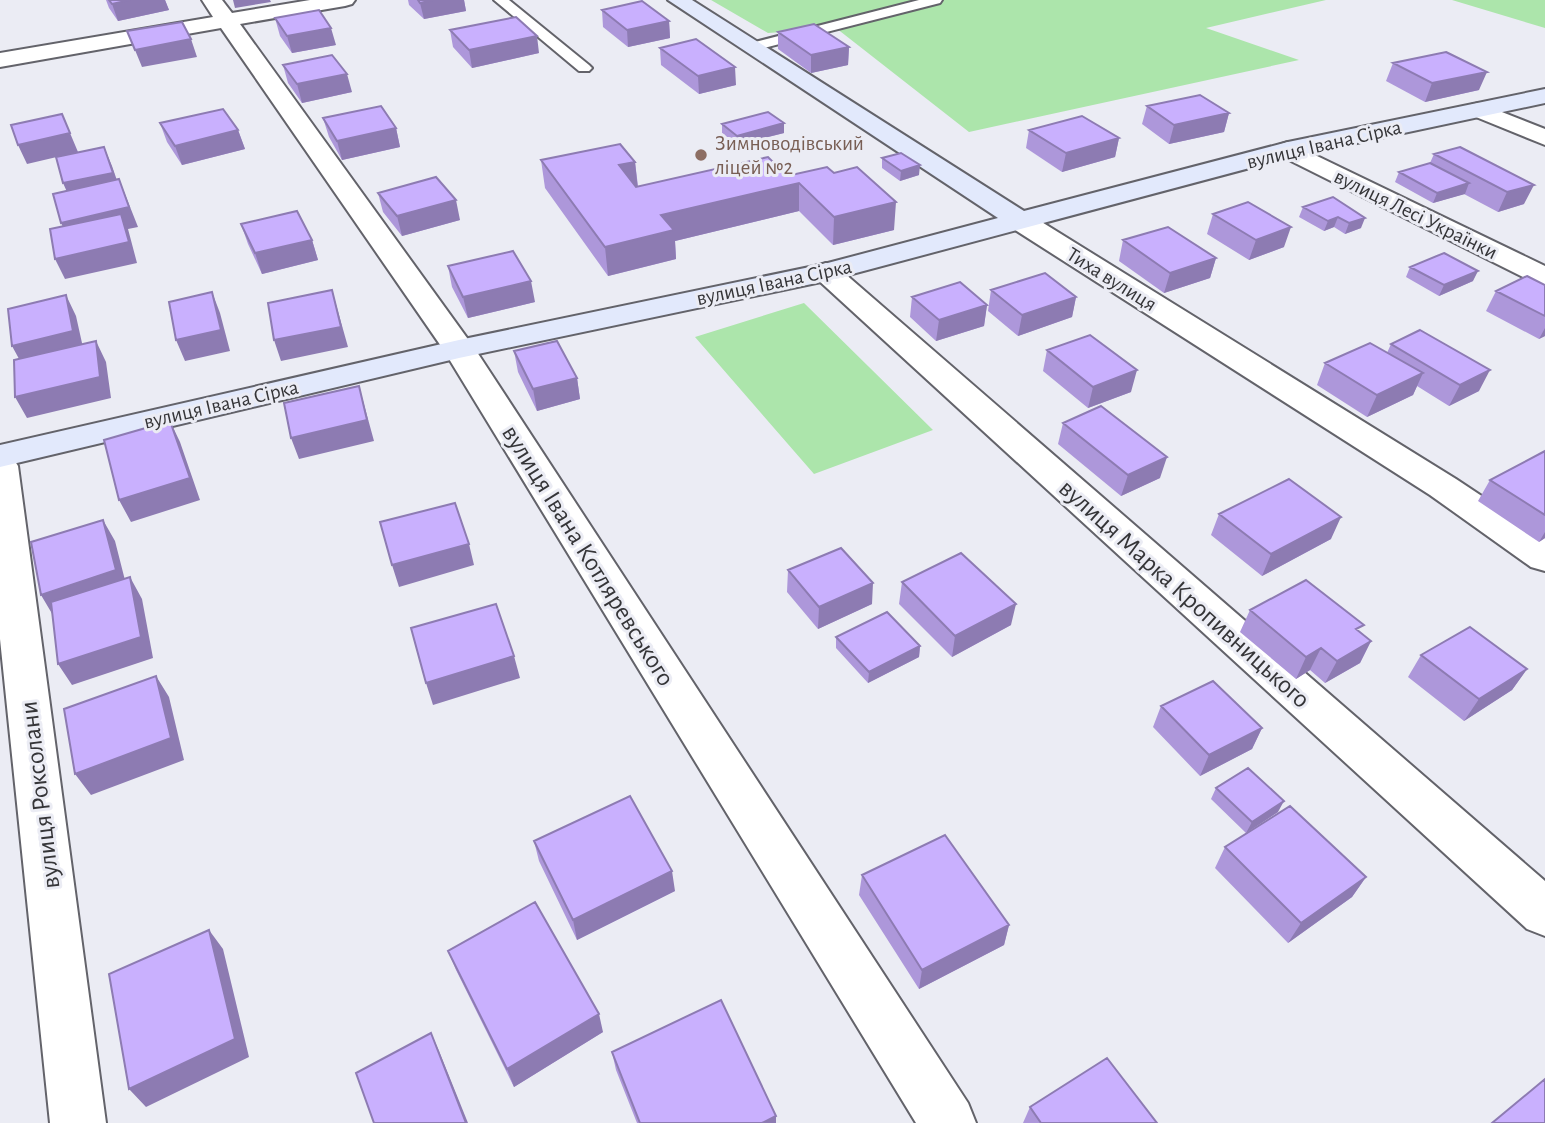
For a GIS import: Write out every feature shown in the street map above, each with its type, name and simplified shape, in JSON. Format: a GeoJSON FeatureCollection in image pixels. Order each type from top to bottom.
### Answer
{"type":"FeatureCollection","features":[{"type":"Feature","properties":{"kind":"street"},"geometry":{"type":"LineString","coordinates":[[0,60],[220,10],[345,0]]}},
{"type":"Feature","properties":{"kind":"street","name":"Тиха вулиця"},"geometry":{"type":"LineString","coordinates":[[678,0],[1022,222],[1443,486],[1545,556]]}},
{"type":"Feature","properties":{"kind":"street","name":"вулиця Івана Котляревського"},"geometry":{"type":"LineString","coordinates":[[220,10],[459,349],[948,1123]]}},
{"type":"Feature","properties":{"kind":"street","name":"вулиця Івана Сірка"},"geometry":{"type":"LineString","coordinates":[[0,456],[459,349],[826,272],[1288,150],[1545,96]]}},
{"type":"Feature","properties":{"kind":"street"},"geometry":{"type":"LineString","coordinates":[[1479,110],[1545,138]]}},
{"type":"Feature","properties":{"kind":"street","name":"вулиця Лесі Українки"},"geometry":{"type":"LineString","coordinates":[[1288,150],[1545,277]]}},
{"type":"Feature","properties":{"kind":"street","name":"вулиця Марка Кропивницького"},"geometry":{"type":"LineString","coordinates":[[826,272],[1545,913]]}},
{"type":"Feature","properties":{"kind":"street","name":"вулиця Роксолани"},"geometry":{"type":"LineString","coordinates":[[0,466],[78,1123]]}},
{"type":"Feature","properties":{"kind":"lane"},"geometry":{"type":"LineString","coordinates":[[501,0],[584,68]]}},
{"type":"Feature","properties":{"kind":"lane"},"geometry":{"type":"LineString","coordinates":[[752,47],[935,0]]}},
{"type":"Feature","properties":{"kind":"green space"},"geometry":{"type":"Polygon","coordinates":[[[711,0],[1326,0],[1206,28],[1299,60],[969,132],[836,28],[768,33],[711,0]]]}},
{"type":"Feature","properties":{"kind":"green space"},"geometry":{"type":"Polygon","coordinates":[[[1452,0],[1545,0],[1545,28],[1452,0]]]}},
{"type":"Feature","properties":{"kind":"green space"},"geometry":{"type":"Polygon","coordinates":[[[804,303],[933,430],[814,474],[695,337],[804,303]]]}},
{"type":"Feature","properties":{"kind":"building"},"geometry":{"type":"Polygon","coordinates":[[[109,0],[130,0],[112,4],[109,0]]]}},
{"type":"Feature","properties":{"kind":"building"},"geometry":{"type":"Polygon","coordinates":[[[642,1],[669,21],[627,30],[602,10],[642,1]]]}},
{"type":"Feature","properties":{"kind":"building"},"geometry":{"type":"Polygon","coordinates":[[[319,10],[331,28],[287,36],[275,18],[319,10]]]}},
{"type":"Feature","properties":{"kind":"building"},"geometry":{"type":"Polygon","coordinates":[[[516,17],[537,36],[469,50],[450,30],[516,17]]]}},
{"type":"Feature","properties":{"kind":"building"},"geometry":{"type":"Polygon","coordinates":[[[182,22],[191,39],[135,50],[127,31],[182,22]]]}},
{"type":"Feature","properties":{"kind":"building"},"geometry":{"type":"Polygon","coordinates":[[[814,24],[849,47],[811,55],[778,32],[814,24]]]}},
{"type":"Feature","properties":{"kind":"building"},"geometry":{"type":"Polygon","coordinates":[[[696,39],[735,67],[698,76],[660,48],[696,39]]]}},
{"type":"Feature","properties":{"kind":"building"},"geometry":{"type":"Polygon","coordinates":[[[1446,52],[1487,72],[1432,83],[1393,63],[1446,52]]]}},
{"type":"Feature","properties":{"kind":"building"},"geometry":{"type":"Polygon","coordinates":[[[332,55],[347,74],[297,84],[283,65],[332,55]]]}},
{"type":"Feature","properties":{"kind":"building"},"geometry":{"type":"Polygon","coordinates":[[[1200,95],[1229,113],[1174,125],[1147,106],[1200,95]]]}},
{"type":"Feature","properties":{"kind":"building"},"geometry":{"type":"Polygon","coordinates":[[[381,106],[396,128],[337,141],[323,118],[381,106]]]}},
{"type":"Feature","properties":{"kind":"building"},"geometry":{"type":"Polygon","coordinates":[[[223,109],[238,130],[175,146],[160,123],[223,109]]]}},
{"type":"Feature","properties":{"kind":"building"},"geometry":{"type":"Polygon","coordinates":[[[768,112],[784,123],[737,136],[722,124],[768,112]]]}},
{"type":"Feature","properties":{"kind":"building"},"geometry":{"type":"Polygon","coordinates":[[[62,114],[70,133],[18,145],[11,125],[62,114]]]}},
{"type":"Feature","properties":{"kind":"building"},"geometry":{"type":"Polygon","coordinates":[[[1082,116],[1119,138],[1066,153],[1029,130],[1082,116]]]}},
{"type":"Feature","properties":{"kind":"building"},"geometry":{"type":"Polygon","coordinates":[[[620,144],[635,162],[619,165],[636,187],[768,157],[787,176],[827,167],[834,173],[857,167],[896,202],[834,217],[799,183],[661,215],[674,230],[605,247],[541,160],[620,144]]]}},
{"type":"Feature","properties":{"kind":"building"},"geometry":{"type":"Polygon","coordinates":[[[104,147],[113,173],[63,183],[56,157],[104,147]]]}},
{"type":"Feature","properties":{"kind":"building"},"geometry":{"type":"Polygon","coordinates":[[[1460,147],[1534,185],[1507,192],[1434,154],[1460,147]]]}},
{"type":"Feature","properties":{"kind":"building"},"geometry":{"type":"Polygon","coordinates":[[[901,153],[920,165],[901,171],[882,158],[901,153]]]}},
{"type":"Feature","properties":{"kind":"building"},"geometry":{"type":"Polygon","coordinates":[[[1430,163],[1469,183],[1437,193],[1399,172],[1430,163]]]}},
{"type":"Feature","properties":{"kind":"building"},"geometry":{"type":"Polygon","coordinates":[[[436,177],[456,200],[397,216],[378,193],[436,177]]]}},
{"type":"Feature","properties":{"kind":"building"},"geometry":{"type":"Polygon","coordinates":[[[119,179],[129,207],[61,223],[53,194],[119,179]]]}},
{"type":"Feature","properties":{"kind":"building"},"geometry":{"type":"Polygon","coordinates":[[[1333,197],[1365,218],[1349,223],[1338,217],[1328,221],[1303,207],[1333,197]]]}},
{"type":"Feature","properties":{"kind":"building"},"geometry":{"type":"Polygon","coordinates":[[[1248,202],[1291,227],[1256,240],[1213,214],[1248,202]]]}},
{"type":"Feature","properties":{"kind":"building"},"geometry":{"type":"Polygon","coordinates":[[[297,211],[312,240],[255,253],[241,224],[297,211]]]}},
{"type":"Feature","properties":{"kind":"building"},"geometry":{"type":"Polygon","coordinates":[[[121,214],[129,242],[55,259],[50,229],[121,214]]]}},
{"type":"Feature","properties":{"kind":"building"},"geometry":{"type":"Polygon","coordinates":[[[1168,227],[1216,258],[1170,273],[1123,240],[1168,227]]]}},
{"type":"Feature","properties":{"kind":"building"},"geometry":{"type":"Polygon","coordinates":[[[513,251],[531,281],[463,297],[448,266],[513,251]]]}},
{"type":"Feature","properties":{"kind":"building"},"geometry":{"type":"Polygon","coordinates":[[[1444,253],[1478,271],[1444,285],[1410,267],[1444,253]]]}},
{"type":"Feature","properties":{"kind":"building"},"geometry":{"type":"Polygon","coordinates":[[[1045,273],[1076,297],[1022,315],[991,290],[1045,273]]]}},
{"type":"Feature","properties":{"kind":"building"},"geometry":{"type":"Polygon","coordinates":[[[1527,276],[1545,285],[1545,316],[1496,291],[1527,276]]]}},
{"type":"Feature","properties":{"kind":"building"},"geometry":{"type":"Polygon","coordinates":[[[960,282],[987,305],[939,320],[912,297],[960,282]]]}},
{"type":"Feature","properties":{"kind":"building"},"geometry":{"type":"Polygon","coordinates":[[[332,290],[341,327],[274,340],[268,303],[332,290]]]}},
{"type":"Feature","properties":{"kind":"building"},"geometry":{"type":"Polygon","coordinates":[[[212,292],[221,330],[176,340],[169,302],[212,292]]]}},
{"type":"Feature","properties":{"kind":"building"},"geometry":{"type":"Polygon","coordinates":[[[66,295],[73,331],[12,346],[8,309],[66,295]]]}},
{"type":"Feature","properties":{"kind":"building"},"geometry":{"type":"Polygon","coordinates":[[[1420,330],[1490,370],[1460,385],[1391,344],[1420,330]]]}},
{"type":"Feature","properties":{"kind":"building"},"geometry":{"type":"Polygon","coordinates":[[[1090,335],[1137,370],[1093,387],[1047,350],[1090,335]]]}},
{"type":"Feature","properties":{"kind":"building"},"geometry":{"type":"Polygon","coordinates":[[[96,341],[100,377],[15,397],[14,360],[96,341]]]}},
{"type":"Feature","properties":{"kind":"building"},"geometry":{"type":"Polygon","coordinates":[[[557,341],[577,378],[533,389],[514,351],[557,341]]]}},
{"type":"Feature","properties":{"kind":"building"},"geometry":{"type":"Polygon","coordinates":[[[1370,343],[1423,373],[1377,395],[1325,363],[1370,343]]]}},
{"type":"Feature","properties":{"kind":"building"},"geometry":{"type":"Polygon","coordinates":[[[359,386],[367,420],[291,438],[284,403],[359,386]]]}},
{"type":"Feature","properties":{"kind":"building"},"geometry":{"type":"Polygon","coordinates":[[[1101,406],[1167,457],[1128,475],[1063,423],[1101,406]]]}},
{"type":"Feature","properties":{"kind":"building"},"geometry":{"type":"Polygon","coordinates":[[[170,421],[190,478],[119,500],[104,440],[170,421]]]}},
{"type":"Feature","properties":{"kind":"building"},"geometry":{"type":"Polygon","coordinates":[[[1545,451],[1545,515],[1490,480],[1545,451]]]}},
{"type":"Feature","properties":{"kind":"building"},"geometry":{"type":"Polygon","coordinates":[[[1289,479],[1341,517],[1271,554],[1219,514],[1289,479]]]}},
{"type":"Feature","properties":{"kind":"building"},"geometry":{"type":"Polygon","coordinates":[[[455,503],[469,544],[392,565],[380,522],[455,503]]]}},
{"type":"Feature","properties":{"kind":"building"},"geometry":{"type":"Polygon","coordinates":[[[103,520],[116,570],[41,595],[31,542],[103,520]]]}},
{"type":"Feature","properties":{"kind":"building"},"geometry":{"type":"Polygon","coordinates":[[[841,548],[873,583],[819,607],[788,570],[841,548]]]}},
{"type":"Feature","properties":{"kind":"building"},"geometry":{"type":"Polygon","coordinates":[[[961,553],[1016,604],[955,636],[902,582],[961,553]]]}},
{"type":"Feature","properties":{"kind":"building"},"geometry":{"type":"Polygon","coordinates":[[[130,577],[141,637],[58,664],[51,602],[130,577]]]}},
{"type":"Feature","properties":{"kind":"building"},"geometry":{"type":"Polygon","coordinates":[[[1306,580],[1364,625],[1356,629],[1371,641],[1337,661],[1321,648],[1306,657],[1250,610],[1306,580]]]}},
{"type":"Feature","properties":{"kind":"building"},"geometry":{"type":"Polygon","coordinates":[[[496,604],[514,656],[426,683],[411,628],[496,604]]]}},
{"type":"Feature","properties":{"kind":"building"},"geometry":{"type":"Polygon","coordinates":[[[887,612],[920,646],[869,672],[836,637],[887,612]]]}},
{"type":"Feature","properties":{"kind":"building"},"geometry":{"type":"Polygon","coordinates":[[[1470,627],[1527,669],[1479,699],[1421,655],[1470,627]]]}},
{"type":"Feature","properties":{"kind":"building"},"geometry":{"type":"Polygon","coordinates":[[[156,676],[171,738],[75,774],[64,709],[156,676]]]}},
{"type":"Feature","properties":{"kind":"building"},"geometry":{"type":"Polygon","coordinates":[[[1213,681],[1262,728],[1209,755],[1161,706],[1213,681]]]}},
{"type":"Feature","properties":{"kind":"building"},"geometry":{"type":"Polygon","coordinates":[[[1248,768],[1284,801],[1252,822],[1216,788],[1248,768]]]}},
{"type":"Feature","properties":{"kind":"building"},"geometry":{"type":"Polygon","coordinates":[[[630,796],[672,871],[573,920],[534,841],[630,796]]]}},
{"type":"Feature","properties":{"kind":"building"},"geometry":{"type":"Polygon","coordinates":[[[1290,806],[1366,877],[1301,923],[1225,847],[1290,806]]]}},
{"type":"Feature","properties":{"kind":"building"},"geometry":{"type":"Polygon","coordinates":[[[945,835],[1009,925],[922,970],[862,875],[945,835]]]}},
{"type":"Feature","properties":{"kind":"building"},"geometry":{"type":"Polygon","coordinates":[[[535,902],[599,1014],[507,1069],[448,951],[535,902]]]}},
{"type":"Feature","properties":{"kind":"building"},"geometry":{"type":"Polygon","coordinates":[[[209,930],[235,1039],[129,1089],[109,974],[209,930]]]}},
{"type":"Feature","properties":{"kind":"building"},"geometry":{"type":"Polygon","coordinates":[[[721,1000],[776,1116],[762,1123],[640,1123],[612,1052],[721,1000]]]}},
{"type":"Feature","properties":{"kind":"building"},"geometry":{"type":"Polygon","coordinates":[[[431,1033],[466,1123],[374,1123],[356,1073],[431,1033]]]}},
{"type":"Feature","properties":{"kind":"building"},"geometry":{"type":"Polygon","coordinates":[[[1107,1058],[1157,1123],[1041,1123],[1030,1107],[1107,1058]]]}},
{"type":"Feature","properties":{"kind":"building"},"geometry":{"type":"Polygon","coordinates":[[[1545,1079],[1545,1123],[1492,1123],[1545,1079]]]}},
{"type":"Feature","properties":{"kind":"place","name":"Зимноводівський ліцей №2"},"geometry":{"type":"Point","coordinates":[701,155]}}]}
